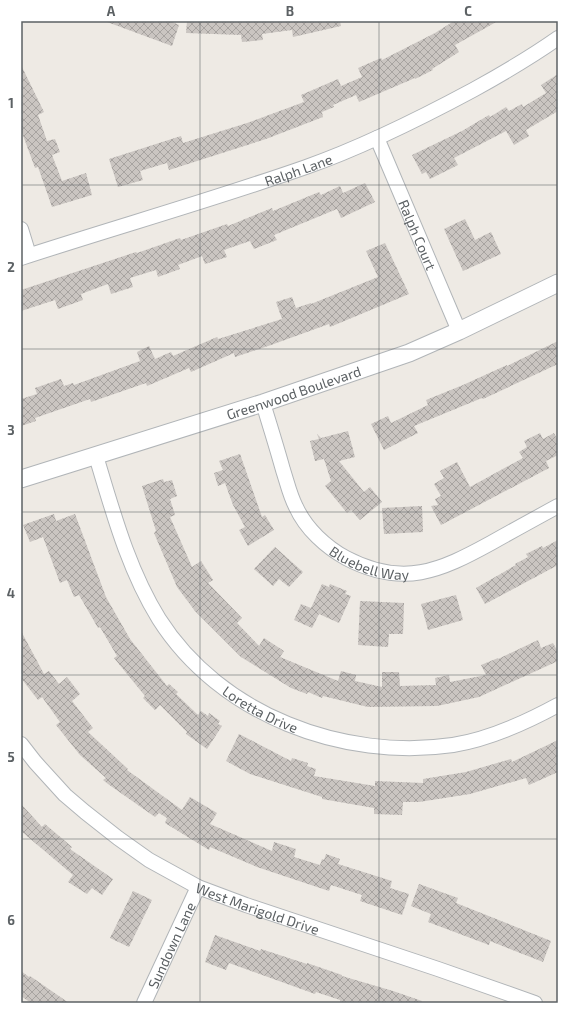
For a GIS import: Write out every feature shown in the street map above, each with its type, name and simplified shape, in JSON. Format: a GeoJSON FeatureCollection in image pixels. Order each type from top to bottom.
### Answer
{"type":"FeatureCollection","features":[{"type":"Feature","properties":{"kind":"street","name":"Ralph Lane"},"geometry":{"type":"LineString","coordinates":[[25,257],[307,167],[377,138],[445,105],[497,76],[558,38]]}},
{"type":"Feature","properties":{"kind":"street","name":"Ralph Court"},"geometry":{"type":"LineString","coordinates":[[377,138],[459,331]]}},
{"type":"Feature","properties":{"kind":"street"},"geometry":{"type":"LineString","coordinates":[[21,229],[25,257]]}},
{"type":"Feature","properties":{"kind":"street","name":"Greenwood Boulevard"},"geometry":{"type":"LineString","coordinates":[[21,479],[263,403],[409,352],[459,331],[558,283]]}},
{"type":"Feature","properties":{"kind":"street","name":"Bluebell Way"},"geometry":{"type":"LineString","coordinates":[[263,403],[290,491],[296,507],[303,519],[330,548],[354,562],[369,568],[388,573],[405,574],[435,570],[475,551],[558,506]]}},
{"type":"Feature","properties":{"kind":"street","name":"Loretta Drive"},"geometry":{"type":"LineString","coordinates":[[96,456],[128,556],[148,600],[160,620],[180,646],[199,666],[232,693],[259,710],[308,732],[335,740],[380,747],[422,748],[454,745],[509,729],[527,722],[558,706]]}},
{"type":"Feature","properties":{"kind":"street","name":"West Marigold Drive"},"geometry":{"type":"LineString","coordinates":[[21,744],[65,795],[85,812],[149,860],[198,887],[246,906],[438,969],[535,1003]]}},
{"type":"Feature","properties":{"kind":"street","name":"Sundown Lane"},"geometry":{"type":"LineString","coordinates":[[144,1003],[198,887]]}},
{"type":"Feature","properties":{"kind":"building"},"geometry":{"type":"Polygon","coordinates":[[[107,21],[170,21],[179,25],[172,46],[107,21]]]}},
{"type":"Feature","properties":{"kind":"building"},"geometry":{"type":"Polygon","coordinates":[[[187,21],[340,21],[341,26],[293,37],[292,30],[262,34],[263,40],[242,42],[241,35],[186,33],[187,21]]]}},
{"type":"Feature","properties":{"kind":"building"},"geometry":{"type":"Polygon","coordinates":[[[454,21],[498,21],[455,45],[459,52],[432,69],[433,70],[415,79],[359,102],[356,95],[333,105],[334,107],[322,112],[323,117],[266,139],[169,170],[167,163],[140,171],[143,180],[118,187],[109,159],[181,136],[183,143],[247,123],[304,102],[301,95],[338,79],[341,86],[362,77],[358,68],[381,58],[382,60],[435,33],[454,21]]]}},
{"type":"Feature","properties":{"kind":"building"},"geometry":{"type":"Polygon","coordinates":[[[21,65],[44,112],[38,115],[47,141],[55,139],[60,152],[52,155],[62,181],[86,173],[92,195],[52,207],[38,167],[35,168],[21,130],[21,65]]]}},
{"type":"Feature","properties":{"kind":"building"},"geometry":{"type":"Polygon","coordinates":[[[558,74],[558,111],[526,130],[529,136],[514,145],[506,131],[454,158],[458,165],[430,179],[426,172],[422,174],[412,155],[462,131],[489,115],[490,117],[506,107],[509,111],[522,104],[523,107],[546,93],[541,85],[558,74]]]}},
{"type":"Feature","properties":{"kind":"building"},"geometry":{"type":"Polygon","coordinates":[[[365,183],[375,202],[341,218],[337,209],[274,235],[277,240],[254,249],[250,241],[224,250],[227,257],[205,264],[202,256],[178,265],[180,269],[158,277],[156,270],[130,278],[133,287],[111,294],[108,284],[81,294],[83,300],[58,309],[55,300],[21,311],[21,290],[180,238],[181,240],[227,224],[228,226],[272,208],[273,211],[319,192],[321,195],[340,186],[343,193],[365,183]]]}},
{"type":"Feature","properties":{"kind":"building"},"geometry":{"type":"Polygon","coordinates":[[[465,219],[475,240],[491,232],[501,254],[463,271],[444,229],[465,219]]]}},
{"type":"Feature","properties":{"kind":"building"},"geometry":{"type":"Polygon","coordinates":[[[385,243],[409,294],[330,327],[329,324],[235,357],[234,353],[191,372],[189,368],[147,386],[146,383],[91,402],[90,399],[35,418],[36,421],[21,426],[21,399],[37,394],[35,388],[61,379],[64,386],[73,383],[74,385],[140,361],[137,352],[149,346],[155,359],[171,352],[173,356],[217,337],[218,339],[282,319],[276,302],[292,297],[296,308],[311,304],[378,277],[366,251],[385,243]]]}},
{"type":"Feature","properties":{"kind":"building"},"geometry":{"type":"Polygon","coordinates":[[[558,341],[558,364],[483,399],[482,398],[414,426],[418,433],[384,450],[371,424],[388,416],[391,423],[428,405],[426,400],[507,366],[558,341]]]}},
{"type":"Feature","properties":{"kind":"building"},"geometry":{"type":"Polygon","coordinates":[[[348,431],[355,457],[339,461],[364,492],[370,487],[382,502],[360,520],[351,510],[347,513],[325,486],[331,481],[324,459],[315,461],[310,441],[319,439],[317,434],[321,438],[348,431]]]}},
{"type":"Feature","properties":{"kind":"building"},"geometry":{"type":"Polygon","coordinates":[[[540,433],[543,439],[554,433],[558,441],[558,455],[546,461],[549,468],[441,525],[431,506],[438,505],[435,499],[441,496],[434,484],[444,478],[440,471],[457,462],[470,487],[523,458],[519,452],[527,447],[524,441],[540,433]]]}},
{"type":"Feature","properties":{"kind":"building"},"geometry":{"type":"Polygon","coordinates":[[[240,454],[262,517],[265,515],[274,530],[248,546],[239,530],[245,527],[233,505],[225,483],[218,486],[214,473],[223,470],[219,461],[240,454]]]}},
{"type":"Feature","properties":{"kind":"building"},"geometry":{"type":"Polygon","coordinates":[[[163,479],[164,482],[172,480],[177,496],[170,499],[175,515],[170,517],[192,567],[201,561],[213,580],[208,583],[242,618],[237,623],[259,646],[264,638],[284,651],[280,657],[338,681],[341,671],[356,675],[355,681],[382,687],[382,672],[399,672],[400,686],[436,685],[435,678],[449,675],[450,682],[486,675],[481,665],[498,659],[538,640],[541,648],[553,643],[558,652],[558,661],[479,697],[437,706],[368,707],[323,696],[322,698],[308,692],[307,694],[291,688],[241,657],[195,611],[177,587],[154,533],[156,531],[142,486],[163,479]]]}},
{"type":"Feature","properties":{"kind":"building"},"geometry":{"type":"Polygon","coordinates":[[[422,506],[423,532],[384,534],[382,508],[422,506]]]}},
{"type":"Feature","properties":{"kind":"building"},"geometry":{"type":"Polygon","coordinates":[[[54,514],[56,521],[75,514],[106,597],[130,639],[167,686],[169,684],[178,692],[176,694],[198,715],[201,711],[208,716],[209,713],[220,721],[218,724],[222,726],[207,749],[186,734],[187,732],[160,705],[155,710],[143,698],[145,696],[114,658],[117,656],[100,627],[98,628],[79,595],[74,597],[67,580],[60,583],[43,537],[30,542],[23,525],[54,514]]]}},
{"type":"Feature","properties":{"kind":"building"},"geometry":{"type":"Polygon","coordinates":[[[558,540],[558,565],[485,604],[476,588],[528,557],[526,554],[542,546],[543,548],[558,540]]]}},
{"type":"Feature","properties":{"kind":"building"},"geometry":{"type":"Polygon","coordinates":[[[275,547],[303,572],[289,587],[279,579],[273,586],[254,569],[275,547]]]}},
{"type":"Feature","properties":{"kind":"building"},"geometry":{"type":"Polygon","coordinates":[[[322,584],[329,587],[330,584],[347,591],[345,594],[351,596],[339,623],[319,614],[312,628],[294,620],[301,604],[311,608],[322,584]]]}},
{"type":"Feature","properties":{"kind":"building"},"geometry":{"type":"Polygon","coordinates":[[[456,595],[463,620],[428,630],[421,604],[456,595]]]}},
{"type":"Feature","properties":{"kind":"building"},"geometry":{"type":"Polygon","coordinates":[[[360,601],[404,603],[403,634],[389,634],[388,647],[358,645],[360,601]]]}},
{"type":"Feature","properties":{"kind":"building"},"geometry":{"type":"Polygon","coordinates":[[[21,631],[44,674],[49,671],[59,684],[67,677],[80,694],[72,701],[93,728],[88,732],[128,769],[127,770],[182,810],[190,797],[217,813],[210,824],[272,851],[274,842],[296,849],[294,857],[320,865],[326,854],[340,859],[338,864],[392,881],[390,888],[409,894],[402,915],[360,901],[362,895],[331,885],[329,891],[257,867],[210,847],[209,850],[165,823],[167,818],[159,813],[155,817],[108,784],[103,780],[106,778],[80,755],[56,725],[60,722],[42,697],[38,700],[21,678],[21,631]]]}},
{"type":"Feature","properties":{"kind":"building"},"geometry":{"type":"Polygon","coordinates":[[[239,734],[291,761],[292,758],[308,763],[307,766],[316,769],[314,776],[375,786],[375,781],[423,783],[423,779],[466,772],[511,759],[512,762],[558,740],[558,772],[529,785],[526,778],[470,794],[419,802],[403,802],[402,815],[374,814],[374,808],[322,799],[322,797],[250,774],[226,761],[239,734]]]}},
{"type":"Feature","properties":{"kind":"building"},"geometry":{"type":"Polygon","coordinates":[[[21,804],[42,827],[45,824],[72,847],[70,849],[113,879],[102,895],[92,888],[87,894],[68,882],[73,875],[21,831],[21,804]]]}},
{"type":"Feature","properties":{"kind":"building"},"geometry":{"type":"Polygon","coordinates":[[[419,884],[458,898],[456,903],[551,941],[543,962],[490,941],[489,945],[428,922],[431,914],[411,906],[419,884]]]}},
{"type":"Feature","properties":{"kind":"building"},"geometry":{"type":"Polygon","coordinates":[[[133,891],[152,900],[129,947],[110,938],[133,891]]]}},
{"type":"Feature","properties":{"kind":"building"},"geometry":{"type":"Polygon","coordinates":[[[215,935],[260,951],[261,949],[307,963],[342,976],[422,1001],[421,1003],[340,1003],[340,1000],[316,992],[315,994],[229,963],[226,970],[205,962],[215,935]]]}},
{"type":"Feature","properties":{"kind":"building"},"geometry":{"type":"Polygon","coordinates":[[[21,971],[69,1003],[31,1003],[21,996],[21,971]]]}}]}
